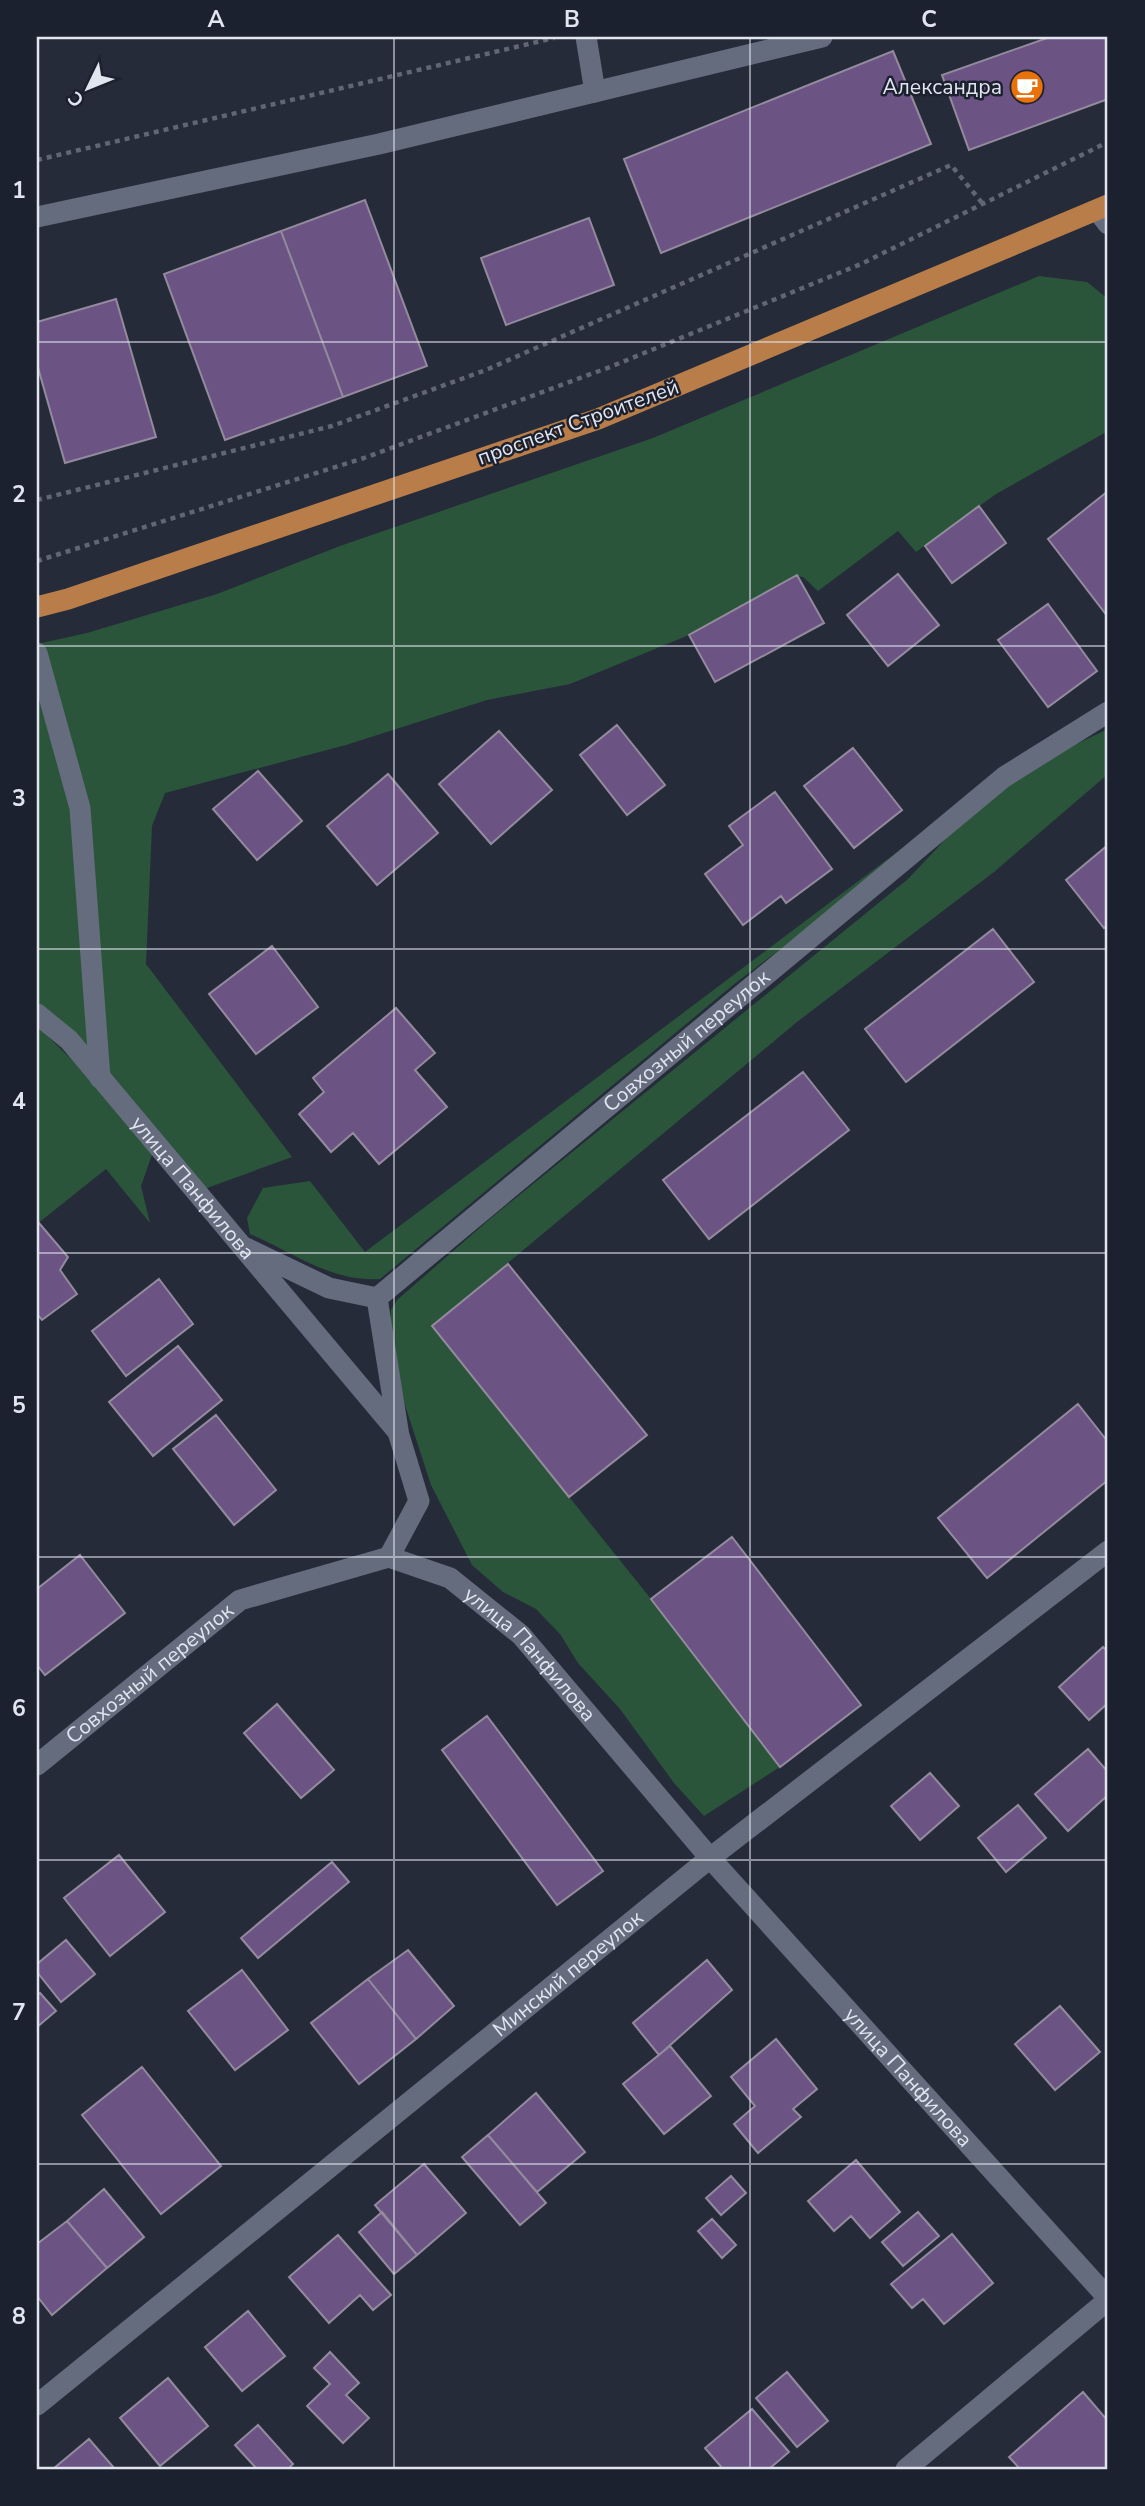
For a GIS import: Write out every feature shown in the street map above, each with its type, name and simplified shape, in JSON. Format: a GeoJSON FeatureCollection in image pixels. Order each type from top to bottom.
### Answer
{"type":"FeatureCollection","features":[{"type":"Feature","properties":{"kind":"main road","name":"проспект Строителей"},"geometry":{"type":"LineString","coordinates":[[37,607],[68,599],[598,419],[1105,214]]}},
{"type":"Feature","properties":{"kind":"street"},"geometry":{"type":"LineString","coordinates":[[586,37],[595,92]]}},
{"type":"Feature","properties":{"kind":"street"},"geometry":{"type":"LineString","coordinates":[[37,217],[379,144],[822,37]]}},
{"type":"Feature","properties":{"kind":"street"},"geometry":{"type":"LineString","coordinates":[[37,653],[80,808],[100,1078]]}},
{"type":"Feature","properties":{"kind":"street","name":"Совхозный переулок"},"geometry":{"type":"LineString","coordinates":[[377,1298],[1004,777],[1108,712]]}},
{"type":"Feature","properties":{"kind":"street","name":"улица Панфилова"},"geometry":{"type":"LineString","coordinates":[[37,1014],[69,1040],[398,1432],[419,1501],[388,1557],[450,1578],[521,1634],[710,1858],[1108,2299]]}},
{"type":"Feature","properties":{"kind":"street"},"geometry":{"type":"LineString","coordinates":[[241,1245],[281,1262],[329,1288],[377,1298],[398,1432]]}},
{"type":"Feature","properties":{"kind":"street","name":"Минский переулок"},"geometry":{"type":"LineString","coordinates":[[37,2405],[710,1858],[1108,1551]]}},
{"type":"Feature","properties":{"kind":"street","name":"Совхозный переулок"},"geometry":{"type":"LineString","coordinates":[[37,1765],[240,1600],[388,1557]]}},
{"type":"Feature","properties":{"kind":"street"},"geometry":{"type":"LineString","coordinates":[[906,2469],[1108,2299]]}},
{"type":"Feature","properties":{"kind":"path"},"geometry":{"type":"LineString","coordinates":[[37,160],[559,37]]}},
{"type":"Feature","properties":{"kind":"path"},"geometry":{"type":"LineString","coordinates":[[37,561],[364,458],[597,372],[860,264],[1108,142]]}},
{"type":"Feature","properties":{"kind":"path"},"geometry":{"type":"LineString","coordinates":[[37,500],[332,426],[486,370],[951,165],[983,204]]}},
{"type":"Feature","properties":{"kind":"green space"},"geometry":{"type":"Polygon","coordinates":[[[1039,276],[1087,282],[1108,299],[1108,431],[996,494],[916,552],[898,531],[818,591],[803,577],[797,576],[689,635],[570,684],[487,700],[346,745],[165,793],[152,826],[146,964],[292,1157],[196,1192],[37,1014],[37,644],[87,633],[217,594],[340,546],[653,438],[1039,276]]]}},
{"type":"Feature","properties":{"kind":"green space"},"geometry":{"type":"Polygon","coordinates":[[[1108,729],[1108,774],[994,872],[797,1022],[432,1326],[651,1599],[780,1767],[704,1816],[674,1783],[620,1709],[578,1663],[560,1634],[536,1609],[503,1592],[472,1565],[431,1485],[404,1402],[390,1335],[391,1310],[397,1300],[491,1218],[908,879],[973,810],[1042,760],[1108,729]]]}},
{"type":"Feature","properties":{"kind":"green space"},"geometry":{"type":"Polygon","coordinates":[[[973,795],[852,895],[733,985],[380,1279],[362,1279],[328,1271],[250,1234],[247,1218],[263,1188],[310,1181],[365,1252],[973,795]]]}},
{"type":"Feature","properties":{"kind":"green space"},"geometry":{"type":"Polygon","coordinates":[[[37,1026],[92,1079],[153,1152],[141,1186],[150,1223],[106,1169],[37,1224],[37,1026]]]}},
{"type":"Feature","properties":{"kind":"building","name":"Александра"},"geometry":{"type":"Polygon","coordinates":[[[1050,37],[1108,37],[1108,99],[969,150],[942,75],[1050,37]]]}},
{"type":"Feature","properties":{"kind":"building"},"geometry":{"type":"Polygon","coordinates":[[[893,51],[931,144],[661,253],[624,159],[893,51]]]}},
{"type":"Feature","properties":{"kind":"building"},"geometry":{"type":"Polygon","coordinates":[[[365,200],[427,366],[343,397],[281,231],[365,200]]]}},
{"type":"Feature","properties":{"kind":"building"},"geometry":{"type":"Polygon","coordinates":[[[589,218],[614,285],[506,325],[481,258],[589,218]]]}},
{"type":"Feature","properties":{"kind":"building"},"geometry":{"type":"Polygon","coordinates":[[[281,231],[343,397],[225,440],[164,274],[281,231]]]}},
{"type":"Feature","properties":{"kind":"building"},"geometry":{"type":"Polygon","coordinates":[[[116,299],[156,437],[65,463],[37,364],[37,322],[116,299]]]}},
{"type":"Feature","properties":{"kind":"building"},"geometry":{"type":"Polygon","coordinates":[[[1108,491],[1108,617],[1048,539],[1108,491]]]}},
{"type":"Feature","properties":{"kind":"building"},"geometry":{"type":"Polygon","coordinates":[[[979,506],[1006,543],[952,583],[925,546],[979,506]]]}},
{"type":"Feature","properties":{"kind":"building"},"geometry":{"type":"Polygon","coordinates":[[[898,574],[939,625],[888,666],[847,615],[898,574]]]}},
{"type":"Feature","properties":{"kind":"building"},"geometry":{"type":"Polygon","coordinates":[[[797,575],[824,623],[715,682],[689,635],[797,575]]]}},
{"type":"Feature","properties":{"kind":"building"},"geometry":{"type":"Polygon","coordinates":[[[1048,604],[1097,671],[1048,707],[998,640],[1048,604]]]}},
{"type":"Feature","properties":{"kind":"building"},"geometry":{"type":"Polygon","coordinates":[[[617,725],[665,785],[627,815],[580,755],[617,725]]]}},
{"type":"Feature","properties":{"kind":"building"},"geometry":{"type":"Polygon","coordinates":[[[499,731],[552,790],[491,844],[439,784],[499,731]]]}},
{"type":"Feature","properties":{"kind":"building"},"geometry":{"type":"Polygon","coordinates":[[[853,748],[902,810],[854,848],[804,786],[853,748]]]}},
{"type":"Feature","properties":{"kind":"building"},"geometry":{"type":"Polygon","coordinates":[[[258,771],[302,821],[257,860],[213,809],[258,771]]]}},
{"type":"Feature","properties":{"kind":"building"},"geometry":{"type":"Polygon","coordinates":[[[388,774],[438,833],[377,885],[327,826],[388,774]]]}},
{"type":"Feature","properties":{"kind":"building"},"geometry":{"type":"Polygon","coordinates":[[[775,792],[832,869],[786,903],[781,896],[743,925],[705,874],[743,845],[729,826],[775,792]]]}},
{"type":"Feature","properties":{"kind":"building"},"geometry":{"type":"Polygon","coordinates":[[[1108,845],[1108,925],[1104,928],[1066,880],[1108,845]]]}},
{"type":"Feature","properties":{"kind":"building"},"geometry":{"type":"Polygon","coordinates":[[[993,929],[1034,982],[906,1082],[865,1029],[993,929]]]}},
{"type":"Feature","properties":{"kind":"building"},"geometry":{"type":"Polygon","coordinates":[[[272,946],[318,1007],[256,1054],[209,994],[272,946]]]}},
{"type":"Feature","properties":{"kind":"building"},"geometry":{"type":"Polygon","coordinates":[[[396,1008],[435,1053],[415,1070],[447,1107],[379,1164],[353,1133],[331,1152],[299,1114],[324,1092],[313,1078],[396,1008]]]}},
{"type":"Feature","properties":{"kind":"building"},"geometry":{"type":"Polygon","coordinates":[[[803,1072],[849,1130],[709,1239],[663,1180],[803,1072]]]}},
{"type":"Feature","properties":{"kind":"building"},"geometry":{"type":"Polygon","coordinates":[[[39,1223],[68,1257],[60,1270],[77,1294],[42,1320],[37,1314],[39,1223]]]}},
{"type":"Feature","properties":{"kind":"building"},"geometry":{"type":"Polygon","coordinates":[[[508,1264],[647,1435],[569,1497],[432,1326],[508,1264]]]}},
{"type":"Feature","properties":{"kind":"building"},"geometry":{"type":"Polygon","coordinates":[[[159,1279],[193,1324],[126,1376],[92,1331],[159,1279]]]}},
{"type":"Feature","properties":{"kind":"building"},"geometry":{"type":"Polygon","coordinates":[[[178,1346],[222,1400],[153,1456],[109,1402],[178,1346]]]}},
{"type":"Feature","properties":{"kind":"building"},"geometry":{"type":"Polygon","coordinates":[[[1078,1404],[1108,1442],[1108,1480],[987,1578],[938,1518],[1078,1404]]]}},
{"type":"Feature","properties":{"kind":"building"},"geometry":{"type":"Polygon","coordinates":[[[216,1415],[276,1490],[234,1525],[173,1449],[216,1415]]]}},
{"type":"Feature","properties":{"kind":"building"},"geometry":{"type":"Polygon","coordinates":[[[732,1537],[861,1705],[780,1767],[651,1599],[732,1537]]]}},
{"type":"Feature","properties":{"kind":"building"},"geometry":{"type":"Polygon","coordinates":[[[80,1555],[125,1613],[45,1675],[37,1665],[37,1589],[80,1555]]]}},
{"type":"Feature","properties":{"kind":"building"},"geometry":{"type":"Polygon","coordinates":[[[1103,1647],[1108,1652],[1108,1703],[1089,1720],[1059,1687],[1103,1647]]]}},
{"type":"Feature","properties":{"kind":"building"},"geometry":{"type":"Polygon","coordinates":[[[277,1704],[334,1770],[301,1798],[244,1733],[277,1704]]]}},
{"type":"Feature","properties":{"kind":"building"},"geometry":{"type":"Polygon","coordinates":[[[487,1716],[603,1871],[557,1905],[442,1750],[487,1716]]]}},
{"type":"Feature","properties":{"kind":"building"},"geometry":{"type":"Polygon","coordinates":[[[1088,1749],[1108,1772],[1108,1795],[1068,1831],[1035,1794],[1088,1749]]]}},
{"type":"Feature","properties":{"kind":"building"},"geometry":{"type":"Polygon","coordinates":[[[930,1773],[959,1806],[920,1840],[891,1806],[930,1773]]]}},
{"type":"Feature","properties":{"kind":"building"},"geometry":{"type":"Polygon","coordinates":[[[1018,1805],[1046,1838],[1006,1872],[978,1838],[1018,1805]]]}},
{"type":"Feature","properties":{"kind":"building"},"geometry":{"type":"Polygon","coordinates":[[[119,1855],[165,1912],[110,1956],[64,1898],[119,1855]]]}},
{"type":"Feature","properties":{"kind":"building"},"geometry":{"type":"Polygon","coordinates":[[[332,1862],[349,1882],[258,1958],[241,1938],[332,1862]]]}},
{"type":"Feature","properties":{"kind":"building"},"geometry":{"type":"Polygon","coordinates":[[[66,1940],[95,1974],[61,2002],[37,1972],[37,1964],[66,1940]]]}},
{"type":"Feature","properties":{"kind":"building"},"geometry":{"type":"Polygon","coordinates":[[[408,1950],[454,2006],[416,2039],[368,1979],[408,1950]]]}},
{"type":"Feature","properties":{"kind":"building"},"geometry":{"type":"Polygon","coordinates":[[[707,1960],[732,1990],[659,2055],[633,2023],[707,1960]]]}},
{"type":"Feature","properties":{"kind":"building"},"geometry":{"type":"Polygon","coordinates":[[[242,1970],[288,2030],[235,2070],[188,2011],[242,1970]]]}},
{"type":"Feature","properties":{"kind":"building"},"geometry":{"type":"Polygon","coordinates":[[[368,1979],[416,2039],[359,2084],[311,2023],[368,1979]]]}},
{"type":"Feature","properties":{"kind":"building"},"geometry":{"type":"Polygon","coordinates":[[[40,1993],[56,2011],[37,2027],[37,1995],[40,1993]]]}},
{"type":"Feature","properties":{"kind":"building"},"geometry":{"type":"Polygon","coordinates":[[[1060,2006],[1100,2052],[1055,2090],[1015,2044],[1060,2006]]]}},
{"type":"Feature","properties":{"kind":"building"},"geometry":{"type":"Polygon","coordinates":[[[776,2039],[817,2089],[793,2109],[801,2117],[758,2153],[734,2124],[755,2106],[731,2077],[776,2039]]]}},
{"type":"Feature","properties":{"kind":"building"},"geometry":{"type":"Polygon","coordinates":[[[670,2046],[711,2096],[664,2134],[623,2084],[670,2046]]]}},
{"type":"Feature","properties":{"kind":"building"},"geometry":{"type":"Polygon","coordinates":[[[142,2067],[221,2166],[161,2214],[82,2115],[142,2067]]]}},
{"type":"Feature","properties":{"kind":"building"},"geometry":{"type":"Polygon","coordinates":[[[536,2093],[585,2152],[537,2192],[488,2135],[536,2093]]]}},
{"type":"Feature","properties":{"kind":"building"},"geometry":{"type":"Polygon","coordinates":[[[488,2135],[546,2203],[520,2225],[462,2157],[488,2135]]]}},
{"type":"Feature","properties":{"kind":"building"},"geometry":{"type":"Polygon","coordinates":[[[856,2160],[900,2212],[870,2238],[851,2216],[834,2231],[808,2201],[856,2160]]]}},
{"type":"Feature","properties":{"kind":"building"},"geometry":{"type":"Polygon","coordinates":[[[424,2164],[466,2213],[417,2255],[375,2205],[424,2164]]]}},
{"type":"Feature","properties":{"kind":"building"},"geometry":{"type":"Polygon","coordinates":[[[731,2176],[746,2193],[721,2215],[706,2198],[731,2176]]]}},
{"type":"Feature","properties":{"kind":"building"},"geometry":{"type":"Polygon","coordinates":[[[104,2189],[144,2237],[107,2268],[67,2221],[104,2189]]]}},
{"type":"Feature","properties":{"kind":"building"},"geometry":{"type":"Polygon","coordinates":[[[382,2212],[417,2255],[394,2274],[359,2232],[382,2212]]]}},
{"type":"Feature","properties":{"kind":"building"},"geometry":{"type":"Polygon","coordinates":[[[918,2212],[939,2236],[903,2266],[882,2242],[918,2212]]]}},
{"type":"Feature","properties":{"kind":"building"},"geometry":{"type":"Polygon","coordinates":[[[712,2219],[736,2245],[722,2258],[698,2231],[712,2219]]]}},
{"type":"Feature","properties":{"kind":"building"},"geometry":{"type":"Polygon","coordinates":[[[67,2221],[107,2268],[52,2315],[37,2296],[37,2244],[67,2221]]]}},
{"type":"Feature","properties":{"kind":"building"},"geometry":{"type":"Polygon","coordinates":[[[952,2234],[993,2283],[944,2324],[923,2299],[912,2308],[891,2284],[952,2234]]]}},
{"type":"Feature","properties":{"kind":"building"},"geometry":{"type":"Polygon","coordinates":[[[338,2235],[391,2295],[373,2310],[360,2295],[329,2323],[289,2277],[338,2235]]]}},
{"type":"Feature","properties":{"kind":"building"},"geometry":{"type":"Polygon","coordinates":[[[248,2311],[285,2356],[242,2391],[205,2347],[248,2311]]]}},
{"type":"Feature","properties":{"kind":"building"},"geometry":{"type":"Polygon","coordinates":[[[330,2352],[359,2383],[346,2395],[369,2418],[343,2443],[307,2406],[330,2384],[314,2368],[330,2352]]]}},
{"type":"Feature","properties":{"kind":"building"},"geometry":{"type":"Polygon","coordinates":[[[787,2372],[828,2421],[797,2447],[756,2398],[787,2372]]]}},
{"type":"Feature","properties":{"kind":"building"},"geometry":{"type":"Polygon","coordinates":[[[168,2378],[208,2426],[160,2466],[120,2418],[168,2378]]]}},
{"type":"Feature","properties":{"kind":"building"},"geometry":{"type":"Polygon","coordinates":[[[1083,2392],[1108,2421],[1108,2469],[1020,2469],[1009,2457],[1083,2392]]]}},
{"type":"Feature","properties":{"kind":"building"},"geometry":{"type":"Polygon","coordinates":[[[752,2409],[789,2452],[769,2469],[723,2469],[705,2448],[752,2409]]]}},
{"type":"Feature","properties":{"kind":"building"},"geometry":{"type":"Polygon","coordinates":[[[258,2425],[293,2464],[288,2469],[257,2469],[235,2445],[258,2425]]]}},
{"type":"Feature","properties":{"kind":"building"},"geometry":{"type":"Polygon","coordinates":[[[89,2439],[115,2469],[53,2469],[89,2439]]]}},
{"type":"Feature","properties":{"kind":"place","name":"Александра"},"geometry":{"type":"Point","coordinates":[1027,87]}}]}
